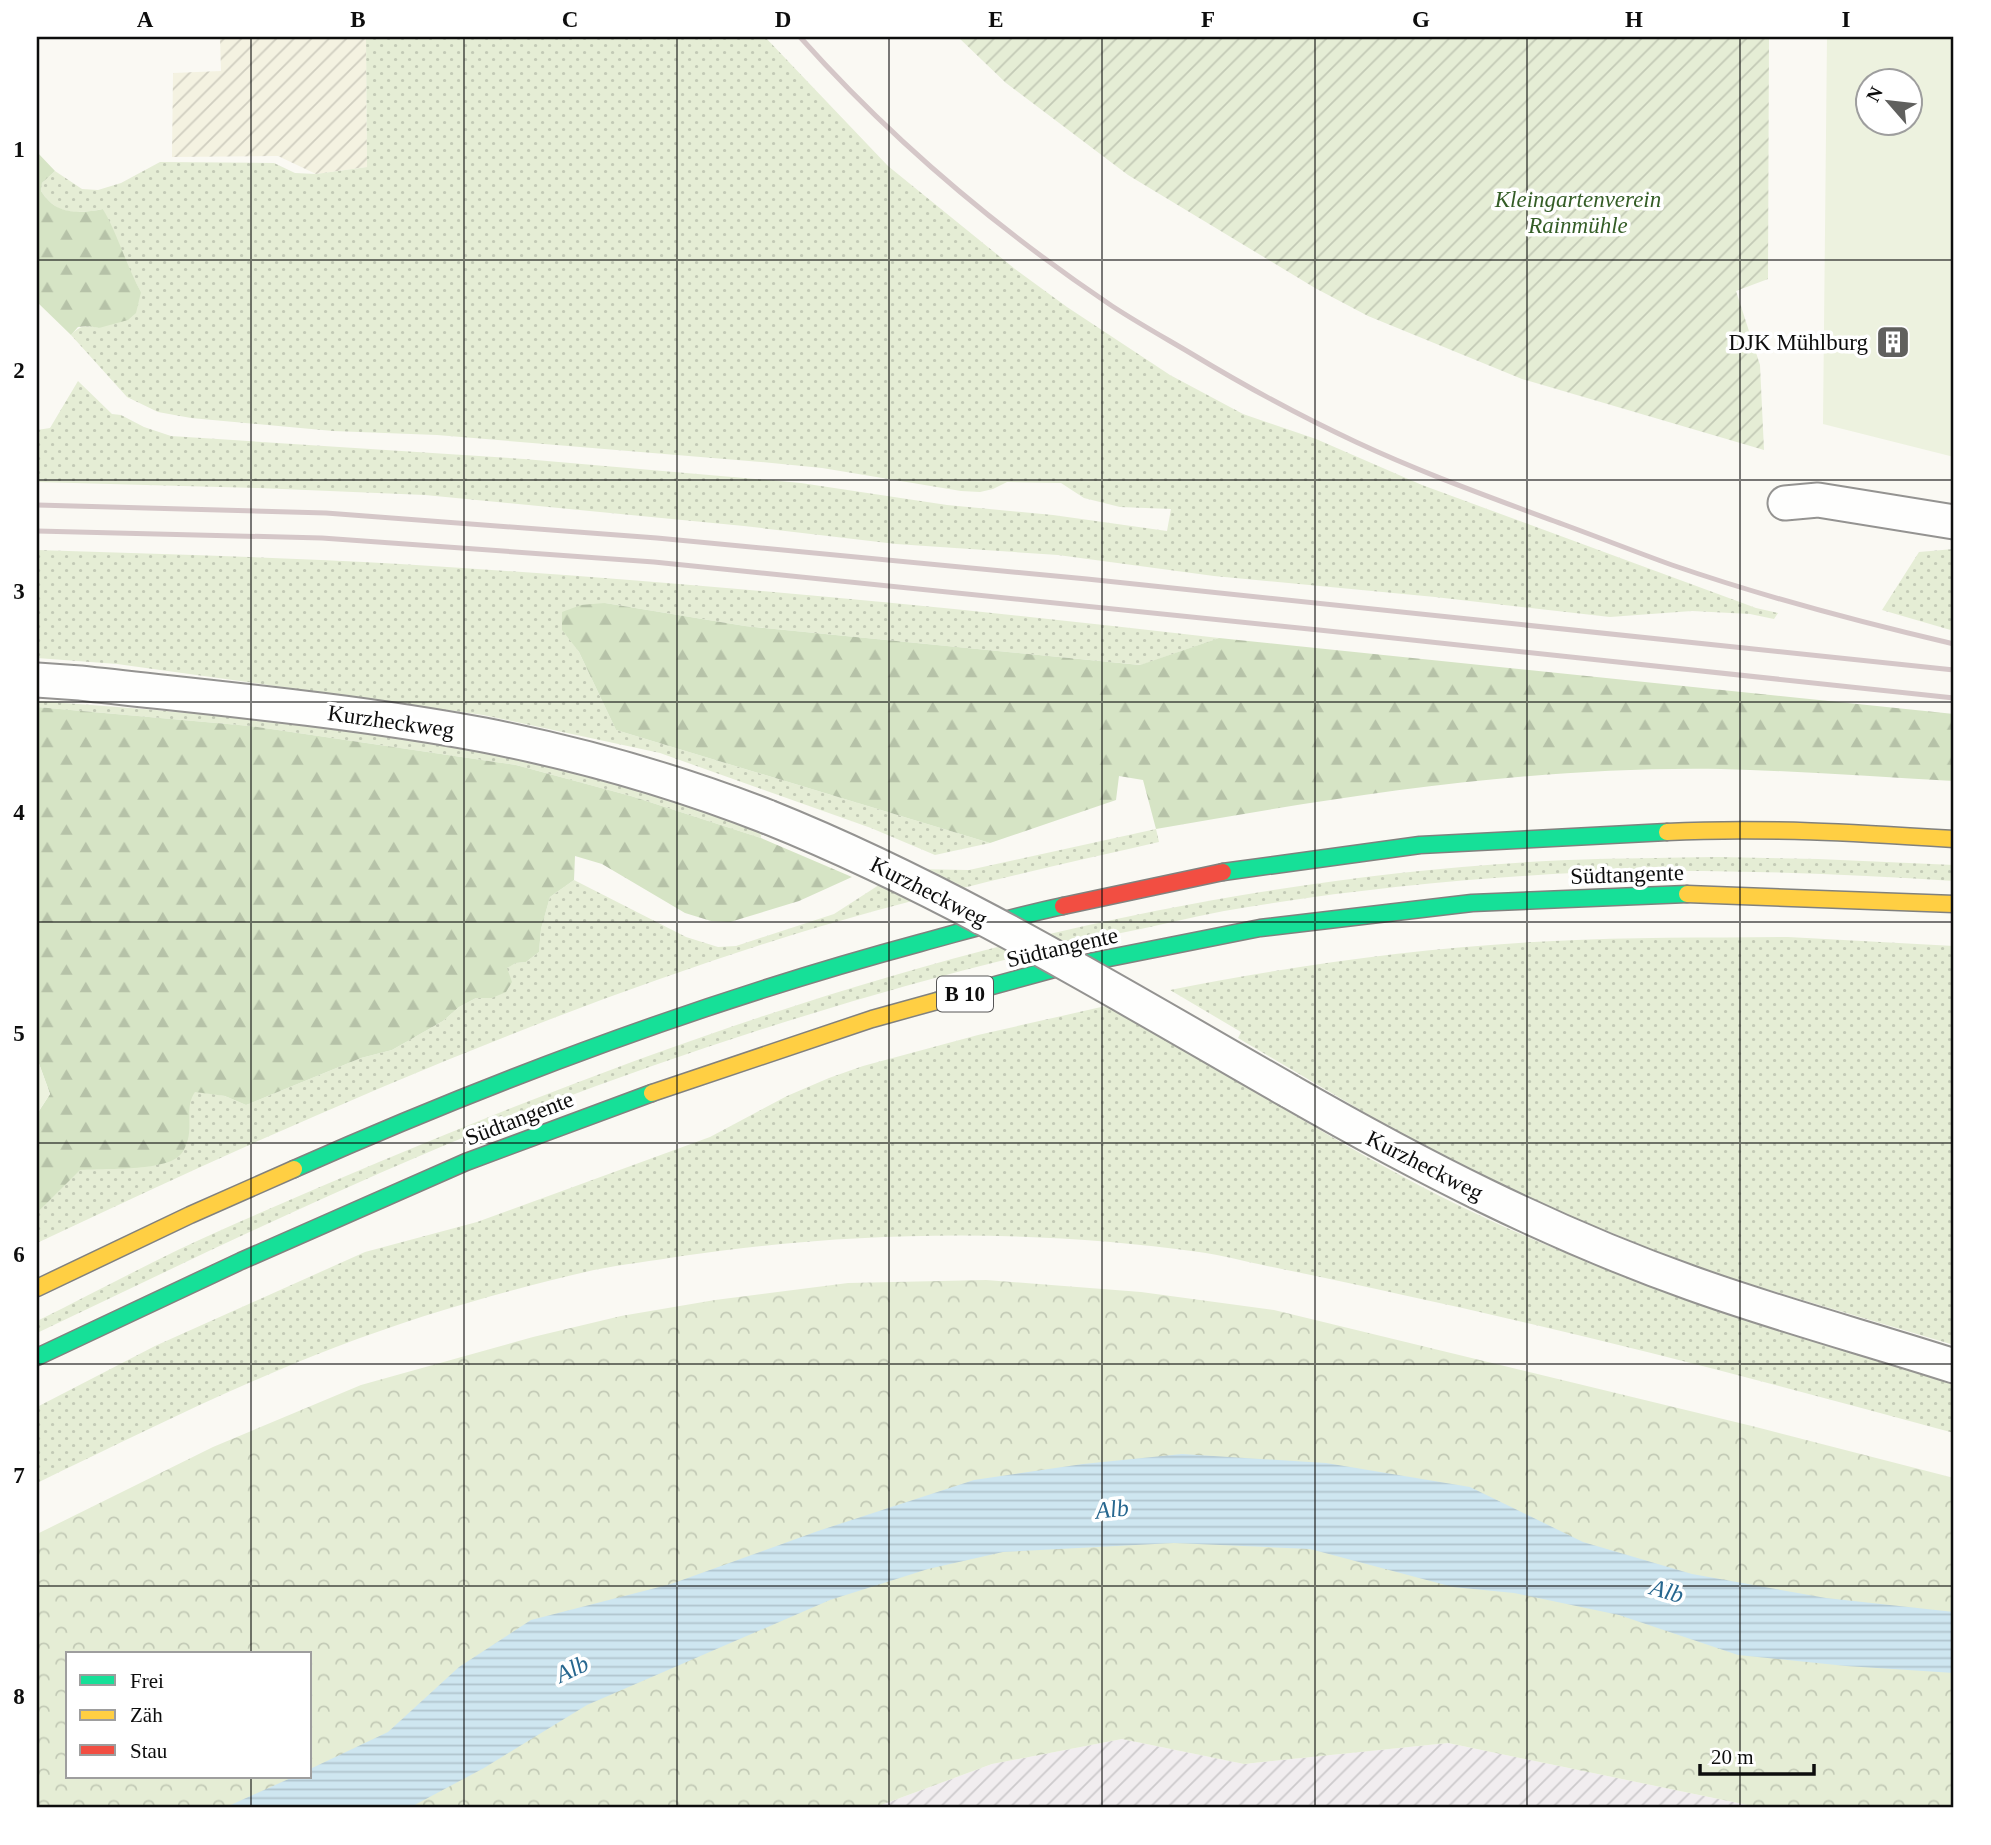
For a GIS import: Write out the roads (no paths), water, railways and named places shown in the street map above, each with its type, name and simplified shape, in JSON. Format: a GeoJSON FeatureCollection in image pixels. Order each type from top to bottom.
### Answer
{"type":"FeatureCollection","features":[{"type":"Feature","properties":{"kind":"highway","name":"Südtangente"},"geometry":{"type":"LineString","coordinates":[[37,1288],[190,1215],[407,1119],[631,1032],[826,968],[1026,914],[1221,872],[1420,845],[1704,831],[1840,832],[1954,839]]}},
{"type":"Feature","properties":{"kind":"highway","name":"Südtangente"},"geometry":{"type":"LineString","coordinates":[[37,1357],[242,1261],[478,1157],[695,1077],[859,1023],[1054,969],[1261,928],[1472,903],[1697,894],[1954,904]]}},
{"type":"Feature","properties":{"kind":"street"},"geometry":{"type":"LineString","coordinates":[[1785,503],[1818,500],[1954,522]]}},
{"type":"Feature","properties":{"kind":"street","name":"Kurzheckweg"},"geometry":{"type":"LineString","coordinates":[[37,680],[79,682],[350,714],[484,735],[659,778],[768,817],[820,837],[1003,929],[1397,1153],[1527,1217],[1690,1283],[1954,1366]]}},
{"type":"Feature","properties":{"kind":"water","name":"Alb"},"geometry":{"type":"Polygon","coordinates":[[[1182,1454],[1326,1463],[1470,1487],[1583,1542],[1692,1574],[1826,1598],[1954,1612],[1954,1673],[1738,1655],[1619,1615],[1514,1593],[1453,1587],[1310,1549],[1174,1543],[1003,1552],[928,1569],[830,1600],[587,1705],[484,1768],[409,1808],[224,1808],[291,1778],[312,1778],[312,1768],[388,1732],[459,1667],[531,1620],[671,1584],[818,1531],[974,1480],[1083,1464],[1182,1454]]]}},
{"type":"Feature","properties":{"kind":"railway"},"geometry":{"type":"LineString","coordinates":[[800,37],[909,147],[1028,246],[1122,312],[1293,411],[1429,474],[1672,565],[1812,608],[1954,644]]}},
{"type":"Feature","properties":{"kind":"railway"},"geometry":{"type":"LineString","coordinates":[[37,505],[326,513],[657,538],[1087,579],[1954,670]]}},
{"type":"Feature","properties":{"kind":"railway"},"geometry":{"type":"LineString","coordinates":[[37,531],[322,538],[654,562],[1954,698]]}},
{"type":"Feature","properties":{"kind":"place","name":"DJK Mühlburg"},"geometry":{"type":"Point","coordinates":[1893,342]}},
{"type":"Feature","properties":{"kind":"park label","name":"Kleingartenverein Rainmühle"},"geometry":{"type":"Point","coordinates":[1578,212]}}]}
